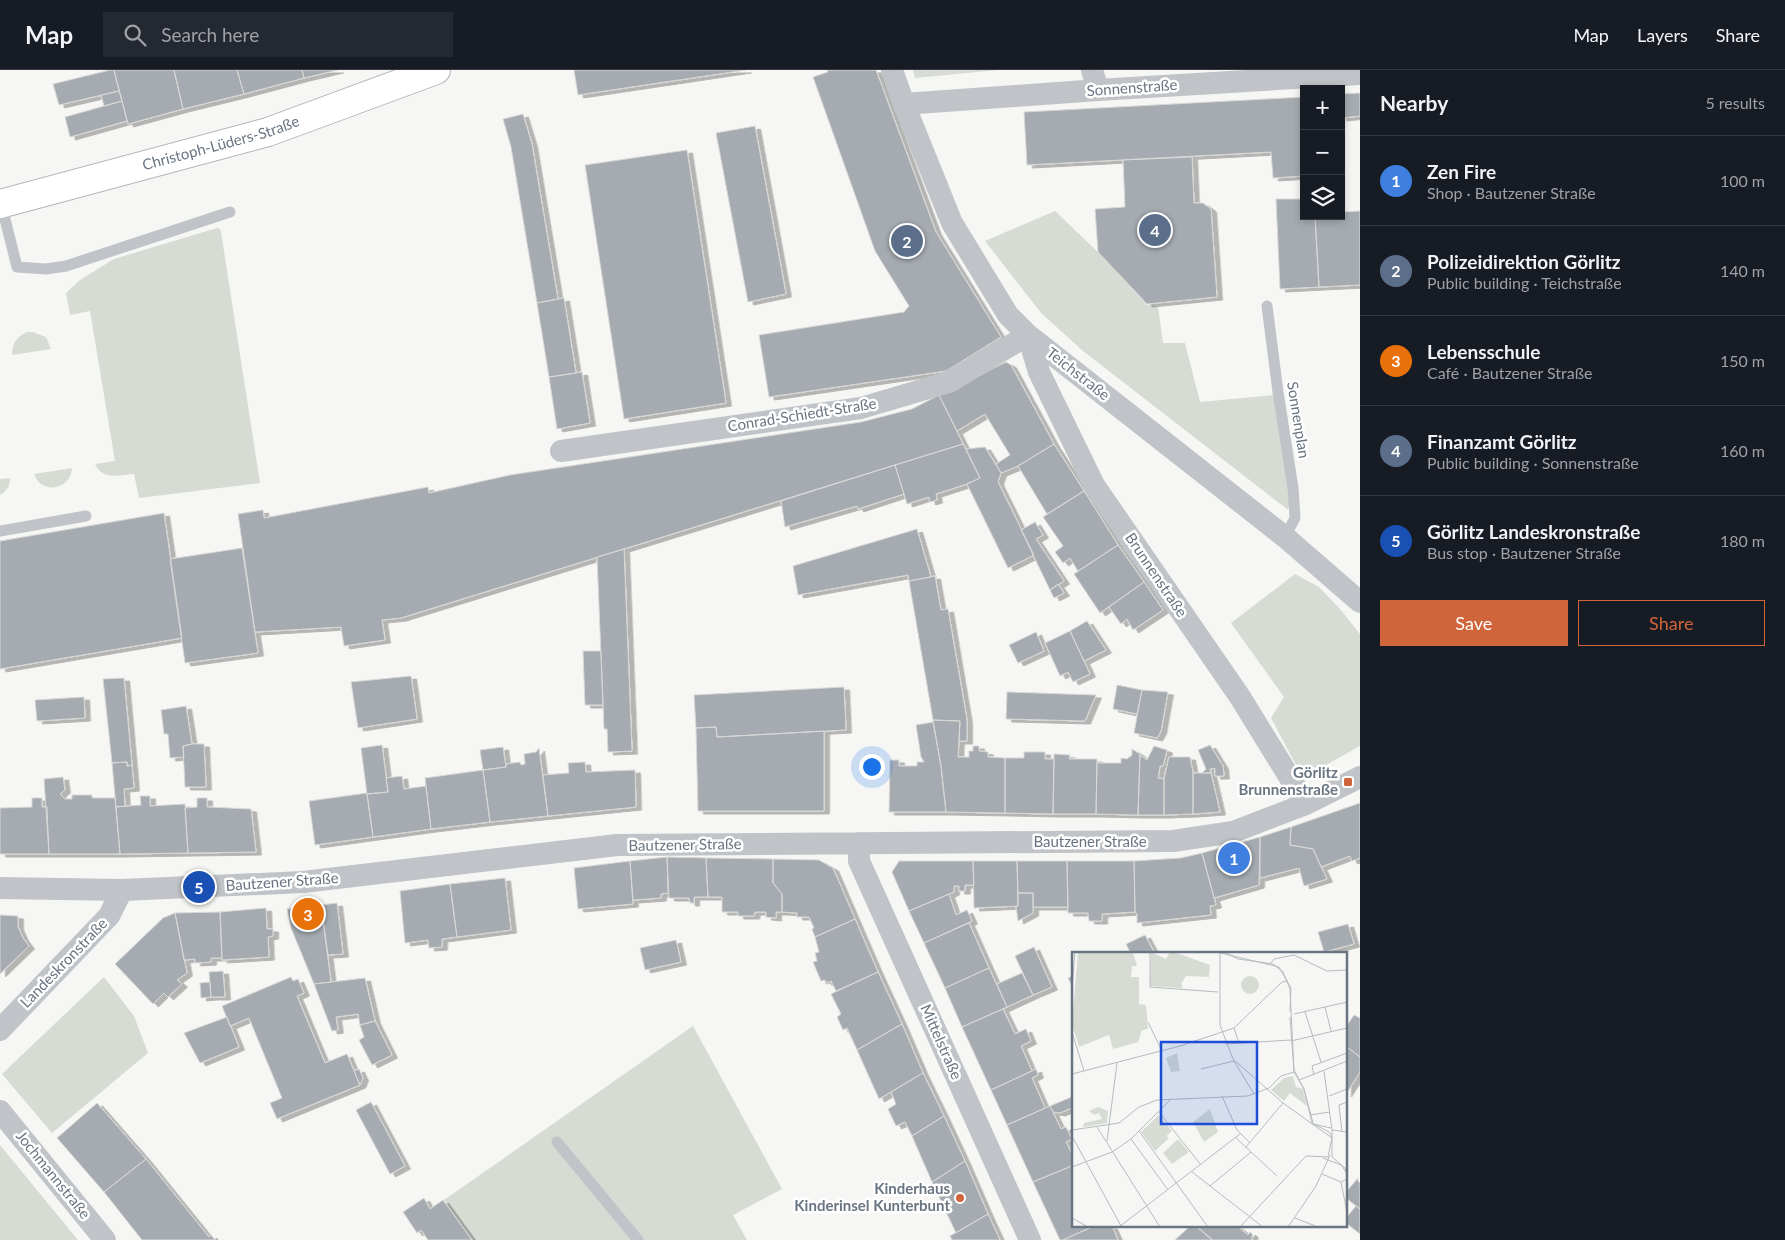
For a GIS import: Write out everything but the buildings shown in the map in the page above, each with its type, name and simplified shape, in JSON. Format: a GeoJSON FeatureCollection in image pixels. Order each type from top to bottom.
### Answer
{"type":"FeatureCollection","features":[{"type":"Feature","properties":{"kind":"street","name":"Christoph-Lüders-Straße"},"geometry":{"type":"LineString","coordinates":[[0,202],[268,132],[436,70]]}},
{"type":"Feature","properties":{"kind":"street","name":"Teichstraße"},"geometry":{"type":"LineString","coordinates":[[892,70],[952,223],[1008,315],[1028,335],[1285,537],[1360,602]]}},
{"type":"Feature","properties":{"kind":"street","name":"Sonnenstraße"},"geometry":{"type":"LineString","coordinates":[[904,104],[1095,80],[1360,74]]}},
{"type":"Feature","properties":{"kind":"street","name":"Conrad-Schiedt-Straße"},"geometry":{"type":"LineString","coordinates":[[561,451],[861,408],[949,382],[1028,335]]}},
{"type":"Feature","properties":{"kind":"street","name":"Brunnenstraße"},"geometry":{"type":"LineString","coordinates":[[1028,335],[1039,372],[1094,485],[1240,697],[1306,804]]}},
{"type":"Feature","properties":{"kind":"street","name":"Bautzener Straße"},"geometry":{"type":"LineString","coordinates":[[0,888],[122,890],[303,882],[617,845],[1173,842],[1233,832],[1306,804],[1360,777]]}},
{"type":"Feature","properties":{"kind":"street","name":"Mittelstraße"},"geometry":{"type":"LineString","coordinates":[[859,843],[859,861],[1030,1240]]}},
{"type":"Feature","properties":{"kind":"street","name":"Landeskronstraße"},"geometry":{"type":"LineString","coordinates":[[0,1030],[109,916],[122,890]]}},
{"type":"Feature","properties":{"kind":"street","name":"Jochmannstraße"},"geometry":{"type":"LineString","coordinates":[[0,1111],[105,1240]]}},
{"type":"Feature","properties":{"kind":"lane"},"geometry":{"type":"LineString","coordinates":[[0,202],[17,267],[46,269],[66,266],[230,212]]}},
{"type":"Feature","properties":{"kind":"lane","name":"Sonnenplan"},"geometry":{"type":"LineString","coordinates":[[1267,306],[1293,488],[1295,518],[1285,537]]}},
{"type":"Feature","properties":{"kind":"lane"},"geometry":{"type":"LineString","coordinates":[[0,531],[86,516]]}},
{"type":"Feature","properties":{"kind":"lane"},"geometry":{"type":"LineString","coordinates":[[557,1142],[638,1240]]}},
{"type":"Feature","properties":{"kind":"shaded area"},"geometry":{"type":"Polygon","coordinates":[[[913,70],[998,70],[915,78],[913,70]]]}},
{"type":"Feature","properties":{"kind":"shaded area"},"geometry":{"type":"Polygon","coordinates":[[[1055,211],[1099,253],[1147,305],[1158,307],[1163,343],[1185,343],[1200,402],[1276,395],[1293,488],[1288,510],[1083,351],[1041,313],[985,241],[1055,211]]]}},
{"type":"Feature","properties":{"kind":"shaded area"},"geometry":{"type":"Polygon","coordinates":[[[217,228],[221,232],[260,483],[139,498],[134,474],[107,475],[102,473],[95,464],[115,461],[90,311],[70,315],[66,293],[80,280],[114,259],[217,228]]]}},
{"type":"Feature","properties":{"kind":"shaded area"},"geometry":{"type":"Polygon","coordinates":[[[27,332],[33,332],[46,337],[51,349],[12,355],[15,341],[27,332]]]}},
{"type":"Feature","properties":{"kind":"shaded area"},"geometry":{"type":"Polygon","coordinates":[[[72,468],[67,481],[55,487],[43,485],[34,474],[72,468]]]}},
{"type":"Feature","properties":{"kind":"shaded area"},"geometry":{"type":"Polygon","coordinates":[[[10,478],[8,488],[0,495],[0,479],[10,478]]]}},
{"type":"Feature","properties":{"kind":"shaded area"},"geometry":{"type":"Polygon","coordinates":[[[1295,574],[1319,587],[1360,634],[1360,746],[1303,778],[1271,718],[1284,697],[1231,623],[1295,574]]]}},
{"type":"Feature","properties":{"kind":"shaded area"},"geometry":{"type":"Polygon","coordinates":[[[104,977],[134,1016],[148,1053],[52,1133],[2,1074],[104,977]]]}},
{"type":"Feature","properties":{"kind":"shaded area"},"geometry":{"type":"Polygon","coordinates":[[[693,1026],[782,1189],[733,1215],[747,1240],[473,1240],[444,1200],[693,1026]]]}},
{"type":"Feature","properties":{"kind":"shaded area"},"geometry":{"type":"Polygon","coordinates":[[[0,1145],[78,1240],[0,1240],[0,1145]]]}},
{"type":"Feature","properties":{"kind":"place","name":"Finanzamt Görlitz"},"geometry":{"type":"Point","coordinates":[1155,230]}},
{"type":"Feature","properties":{"kind":"place","name":"Polizeidirektion Görlitz"},"geometry":{"type":"Point","coordinates":[907,241]}},
{"type":"Feature","properties":{"kind":"place","name":"Görlitz Brunnenstraße"},"geometry":{"type":"Point","coordinates":[1348,782]}},
{"type":"Feature","properties":{"kind":"place","name":"Zen Fire"},"geometry":{"type":"Point","coordinates":[1234,858]}},
{"type":"Feature","properties":{"kind":"place","name":"Görlitz Landeskronstraße"},"geometry":{"type":"Point","coordinates":[199,887]}},
{"type":"Feature","properties":{"kind":"place","name":"Lebensschule"},"geometry":{"type":"Point","coordinates":[308,914]}},
{"type":"Feature","properties":{"kind":"place","name":"Kinderhaus Kinderinsel Kunterbunt"},"geometry":{"type":"Point","coordinates":[960,1198]}}]}
